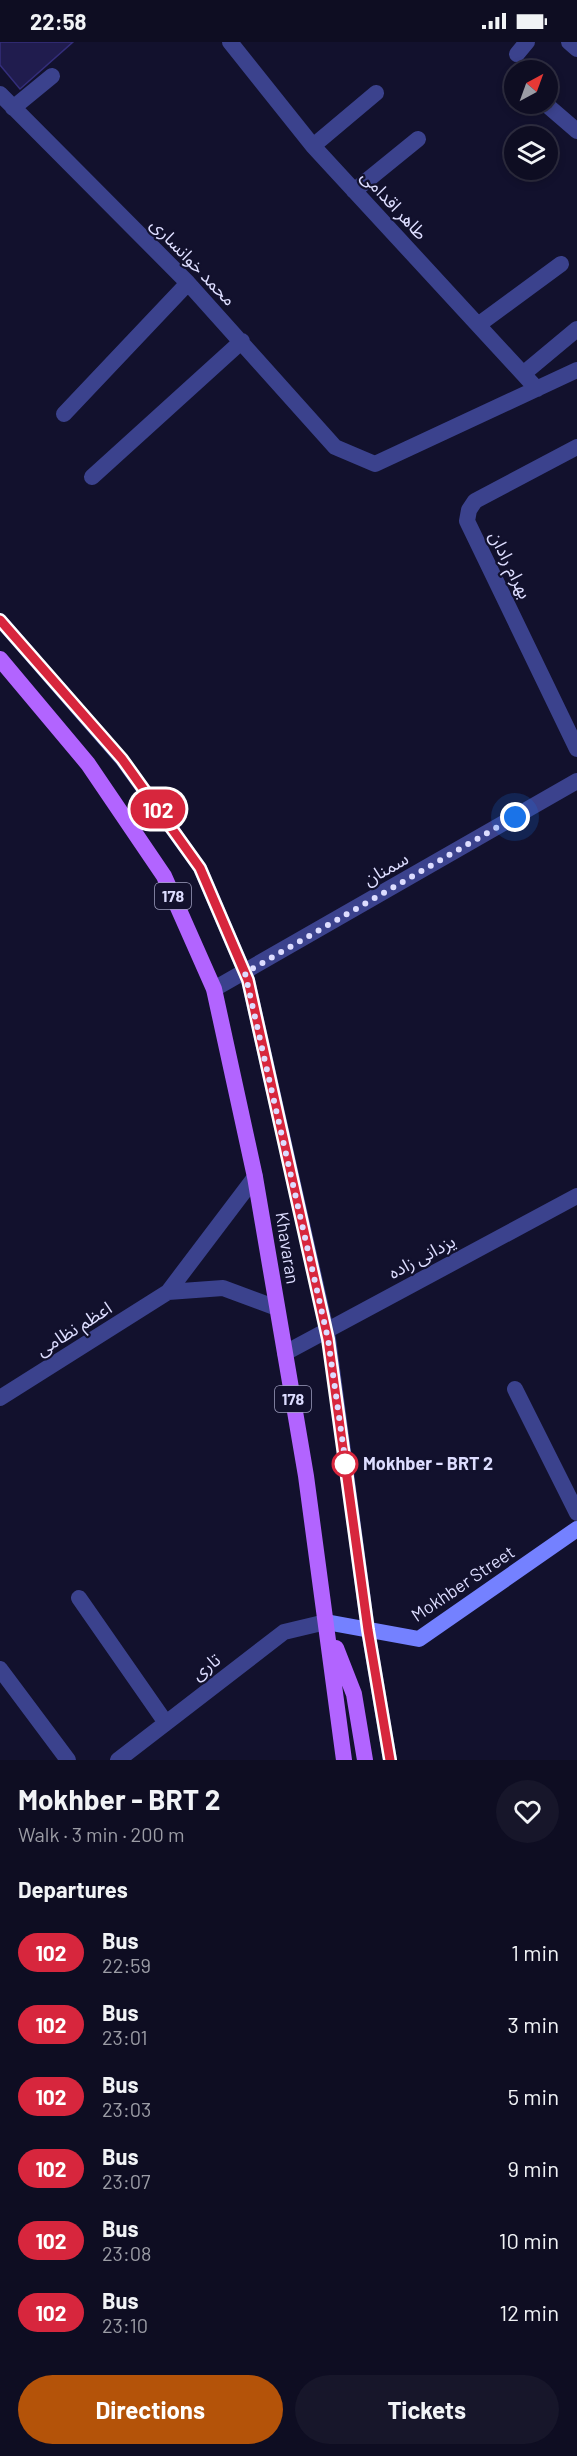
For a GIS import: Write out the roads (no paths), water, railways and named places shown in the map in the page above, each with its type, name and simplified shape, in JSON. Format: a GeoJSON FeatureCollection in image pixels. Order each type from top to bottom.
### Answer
{"type":"FeatureCollection","features":[{"type":"Feature","properties":{"kind":"main road","name":"Khavaran"},"geometry":{"type":"LineString","coordinates":[[0,659],[88,764],[164,876],[214,989],[255,1177],[306,1476],[344,1760]]}},
{"type":"Feature","properties":{"kind":"main road","name":"Mokhber Street"},"geometry":{"type":"LineString","coordinates":[[326,1622],[419,1640],[577,1529]]}},
{"type":"Feature","properties":{"kind":"main road","name":"Khavaran"},"geometry":{"type":"LineString","coordinates":[[326,1622],[354,1694],[365,1760]]}},
{"type":"Feature","properties":{"kind":"street","name":"طاهر اقدامی"},"geometry":{"type":"LineString","coordinates":[[230,42],[313,146],[537,389]]}},
{"type":"Feature","properties":{"kind":"street"},"geometry":{"type":"LineString","coordinates":[[569,42],[577,49]]}},
{"type":"Feature","properties":{"kind":"street"},"geometry":{"type":"LineString","coordinates":[[14,108],[52,76]]}},
{"type":"Feature","properties":{"kind":"street"},"geometry":{"type":"LineString","coordinates":[[313,146],[376,93]]}},
{"type":"Feature","properties":{"kind":"street","name":"محمد خوانساری"},"geometry":{"type":"LineString","coordinates":[[0,94],[188,283],[334,447],[375,464],[577,370]]}},
{"type":"Feature","properties":{"kind":"street"},"geometry":{"type":"LineString","coordinates":[[557,114],[577,131]]}},
{"type":"Feature","properties":{"kind":"street"},"geometry":{"type":"LineString","coordinates":[[354,191],[418,139]]}},
{"type":"Feature","properties":{"kind":"street"},"geometry":{"type":"LineString","coordinates":[[478,325],[561,264]]}},
{"type":"Feature","properties":{"kind":"street"},"geometry":{"type":"LineString","coordinates":[[64,414],[188,283]]}},
{"type":"Feature","properties":{"kind":"street"},"geometry":{"type":"LineString","coordinates":[[523,374],[577,329]]}},
{"type":"Feature","properties":{"kind":"street"},"geometry":{"type":"LineString","coordinates":[[92,477],[242,341]]}},
{"type":"Feature","properties":{"kind":"street","name":"بهرام رادان"},"geometry":{"type":"LineString","coordinates":[[577,447],[476,501],[469,510],[467,521],[577,749]]}},
{"type":"Feature","properties":{"kind":"street","name":"سمنان"},"geometry":{"type":"LineString","coordinates":[[214,989],[577,781]]}},
{"type":"Feature","properties":{"kind":"street","name":"اعظم نظامی"},"geometry":{"type":"LineString","coordinates":[[0,1398],[168,1292],[255,1177]]}},
{"type":"Feature","properties":{"kind":"street","name":"یزدانی زاده"},"geometry":{"type":"LineString","coordinates":[[285,1353],[577,1196]]}},
{"type":"Feature","properties":{"kind":"street","name":"اعظم نظامی"},"geometry":{"type":"LineString","coordinates":[[168,1292],[223,1288],[277,1308]]}},
{"type":"Feature","properties":{"kind":"street"},"geometry":{"type":"LineString","coordinates":[[515,1389],[577,1513]]}},
{"type":"Feature","properties":{"kind":"street"},"geometry":{"type":"LineString","coordinates":[[79,1598],[166,1723]]}},
{"type":"Feature","properties":{"kind":"street","name":"تاری"},"geometry":{"type":"LineString","coordinates":[[118,1760],[284,1632],[326,1622]]}},
{"type":"Feature","properties":{"kind":"street"},"geometry":{"type":"LineString","coordinates":[[0,1669],[68,1760]]}},
{"type":"Feature","properties":{"kind":"lane"},"geometry":{"type":"LineString","coordinates":[[0,620],[122,759],[200,868],[245,973],[326,1330],[368,1630],[390,1760]]}},
{"type":"Feature","properties":{"kind":"place","name":"Mokhber - BRT 2"},"geometry":{"type":"Point","coordinates":[345,1464]}}]}
